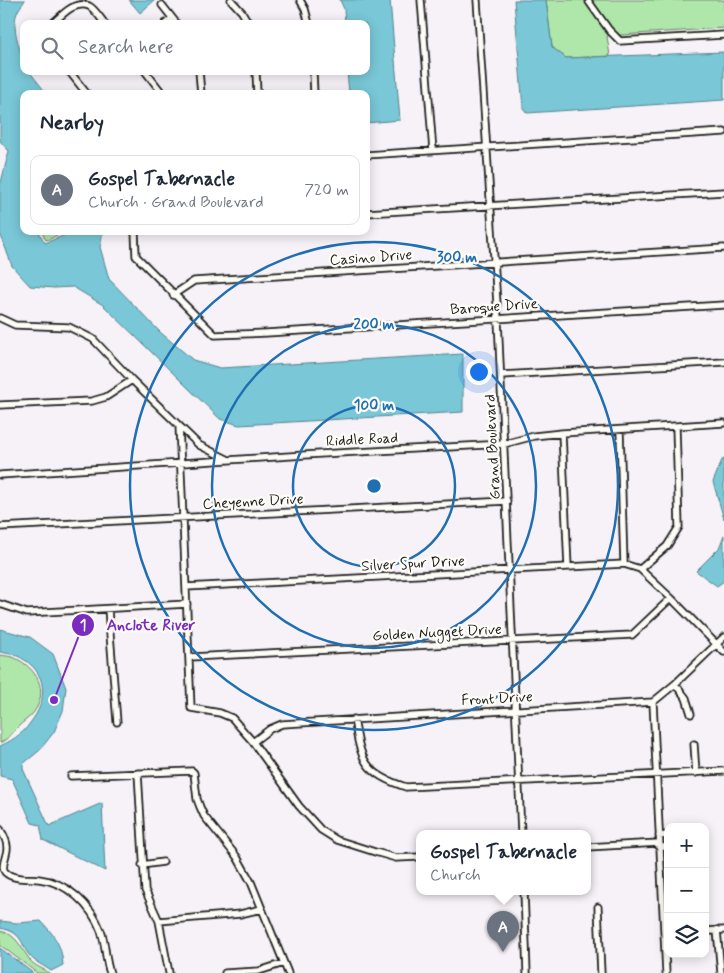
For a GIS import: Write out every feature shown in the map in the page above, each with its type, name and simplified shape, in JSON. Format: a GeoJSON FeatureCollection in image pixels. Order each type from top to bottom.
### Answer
{"type":"FeatureCollection","features":[{"type":"Feature","properties":{"kind":"street"},"geometry":{"type":"LineString","coordinates":[[232,0],[247,20]]}},
{"type":"Feature","properties":{"kind":"street"},"geometry":{"type":"LineString","coordinates":[[300,0],[308,20]]}},
{"type":"Feature","properties":{"kind":"street"},"geometry":{"type":"LineString","coordinates":[[421,0],[433,151]]}},
{"type":"Feature","properties":{"kind":"street","name":"Grand Boulevard"},"geometry":{"type":"LineString","coordinates":[[477,0],[498,318],[522,830]]}},
{"type":"Feature","properties":{"kind":"street"},"geometry":{"type":"LineString","coordinates":[[589,2],[609,30],[620,41],[724,35]]}},
{"type":"Feature","properties":{"kind":"street"},"geometry":{"type":"LineString","coordinates":[[57,20],[74,5],[82,4],[90,6],[102,20]]}},
{"type":"Feature","properties":{"kind":"street"},"geometry":{"type":"LineString","coordinates":[[162,5],[172,18],[170,20]]}},
{"type":"Feature","properties":{"kind":"street"},"geometry":{"type":"LineString","coordinates":[[72,75],[85,90]]}},
{"type":"Feature","properties":{"kind":"street"},"geometry":{"type":"LineString","coordinates":[[149,75],[160,90]]}},
{"type":"Feature","properties":{"kind":"street"},"geometry":{"type":"LineString","coordinates":[[199,75],[201,90]]}},
{"type":"Feature","properties":{"kind":"street"},"geometry":{"type":"LineString","coordinates":[[256,75],[257,90]]}},
{"type":"Feature","properties":{"kind":"street"},"geometry":{"type":"LineString","coordinates":[[313,75],[314,90]]}},
{"type":"Feature","properties":{"kind":"street"},"geometry":{"type":"LineString","coordinates":[[370,155],[724,132]]}},
{"type":"Feature","properties":{"kind":"street"},"geometry":{"type":"LineString","coordinates":[[370,213],[724,192]]}},
{"type":"Feature","properties":{"kind":"street","name":"Baroque Drive"},"geometry":{"type":"LineString","coordinates":[[135,235],[136,256],[215,335],[724,305]]}},
{"type":"Feature","properties":{"kind":"street","name":"Casino Drive"},"geometry":{"type":"LineString","coordinates":[[173,295],[194,281],[724,248]]}},
{"type":"Feature","properties":{"kind":"street"},"geometry":{"type":"LineString","coordinates":[[0,318],[15,325],[69,327],[93,340],[199,445],[229,460]]}},
{"type":"Feature","properties":{"kind":"street"},"geometry":{"type":"LineString","coordinates":[[501,375],[724,362]]}},
{"type":"Feature","properties":{"kind":"street"},"geometry":{"type":"LineString","coordinates":[[0,405],[92,401],[106,397],[132,380]]}},
{"type":"Feature","properties":{"kind":"street","name":"Riddle Road"},"geometry":{"type":"LineString","coordinates":[[0,476],[180,463],[504,444],[534,436],[562,433],[724,423]]}},
{"type":"Feature","properties":{"kind":"street"},"geometry":{"type":"LineString","coordinates":[[179,426],[191,708],[220,713],[232,718],[253,742],[299,806],[322,830],[337,840],[396,858],[416,857]]}},
{"type":"Feature","properties":{"kind":"street"},"geometry":{"type":"LineString","coordinates":[[676,427],[679,527],[667,546],[640,569],[724,652]]}},
{"type":"Feature","properties":{"kind":"street"},"geometry":{"type":"LineString","coordinates":[[620,430],[624,564]]}},
{"type":"Feature","properties":{"kind":"street"},"geometry":{"type":"LineString","coordinates":[[562,433],[568,567]]}},
{"type":"Feature","properties":{"kind":"street","name":"Cheyenne Drive"},"geometry":{"type":"LineString","coordinates":[[0,527],[507,501]]}},
{"type":"Feature","properties":{"kind":"street","name":"Silver Spur Drive"},"geometry":{"type":"LineString","coordinates":[[186,587],[624,564],[640,569]]}},
{"type":"Feature","properties":{"kind":"street","name":"Golden Nugget Drive"},"geometry":{"type":"LineString","coordinates":[[190,656],[632,635],[671,598]]}},
{"type":"Feature","properties":{"kind":"street"},"geometry":{"type":"LineString","coordinates":[[0,604],[27,613],[187,604]]}},
{"type":"Feature","properties":{"kind":"street"},"geometry":{"type":"LineString","coordinates":[[108,609],[117,722]]}},
{"type":"Feature","properties":{"kind":"street"},"geometry":{"type":"LineString","coordinates":[[664,913],[659,845],[653,702],[675,684],[724,637]]}},
{"type":"Feature","properties":{"kind":"street"},"geometry":{"type":"LineString","coordinates":[[675,684],[686,698],[691,714]]}},
{"type":"Feature","properties":{"kind":"street","name":"Front Drive"},"geometry":{"type":"LineString","coordinates":[[253,742],[270,729],[282,724],[354,718],[653,702]]}},
{"type":"Feature","properties":{"kind":"street"},"geometry":{"type":"LineString","coordinates":[[354,718],[362,758],[372,770],[389,782],[406,787],[724,771]]}},
{"type":"Feature","properties":{"kind":"street"},"geometry":{"type":"LineString","coordinates":[[694,744],[696,773]]}},
{"type":"Feature","properties":{"kind":"street"},"geometry":{"type":"LineString","coordinates":[[71,776],[189,770],[194,773],[196,799],[204,816],[237,857],[251,882],[288,973]]}},
{"type":"Feature","properties":{"kind":"street"},"geometry":{"type":"LineString","coordinates":[[138,773],[142,865],[145,890],[159,921],[169,973]]}},
{"type":"Feature","properties":{"kind":"street"},"geometry":{"type":"LineString","coordinates":[[0,829],[7,847],[2,867],[4,872],[25,879],[47,880],[59,884],[84,903],[101,931],[110,973]]}},
{"type":"Feature","properties":{"kind":"street"},"geometry":{"type":"LineString","coordinates":[[659,836],[664,835]]}},
{"type":"Feature","properties":{"kind":"street"},"geometry":{"type":"LineString","coordinates":[[591,848],[664,846]]}},
{"type":"Feature","properties":{"kind":"street"},"geometry":{"type":"LineString","coordinates":[[142,865],[164,862]]}},
{"type":"Feature","properties":{"kind":"street"},"geometry":{"type":"LineString","coordinates":[[524,895],[527,973]]}},
{"type":"Feature","properties":{"kind":"street"},"geometry":{"type":"LineString","coordinates":[[598,907],[602,973]]}},
{"type":"Feature","properties":{"kind":"street"},"geometry":{"type":"LineString","coordinates":[[159,921],[240,914],[262,909]]}},
{"type":"Feature","properties":{"kind":"street"},"geometry":{"type":"LineString","coordinates":[[717,930],[721,973]]}},
{"type":"Feature","properties":{"kind":"street"},"geometry":{"type":"LineString","coordinates":[[709,931],[724,930]]}},
{"type":"Feature","properties":{"kind":"street"},"geometry":{"type":"LineString","coordinates":[[666,958],[666,973]]}},
{"type":"Feature","properties":{"kind":"street"},"geometry":{"type":"LineString","coordinates":[[226,973],[259,970],[284,963]]}},
{"type":"Feature","properties":{"kind":"green space"},"geometry":{"type":"Polygon","coordinates":[[[546,0],[724,0],[724,28],[607,36],[610,56],[566,58],[552,47],[546,0]]]}},
{"type":"Feature","properties":{"kind":"green space"},"geometry":{"type":"Polygon","coordinates":[[[43,235],[57,235],[52,238],[46,240],[43,235]]]}},
{"type":"Feature","properties":{"kind":"green space"},"geometry":{"type":"Polygon","coordinates":[[[0,655],[10,656],[23,662],[35,674],[40,688],[40,696],[32,714],[0,743],[0,655]]]}},
{"type":"Feature","properties":{"kind":"green space"},"geometry":{"type":"Polygon","coordinates":[[[0,931],[14,938],[32,962],[50,973],[37,973],[0,945],[0,931]]]}},
{"type":"Feature","properties":{"kind":"water"},"geometry":{"type":"Polygon","coordinates":[[[0,0],[25,0],[15,20],[20,52],[20,75],[32,75],[44,90],[20,90],[20,235],[40,235],[45,243],[65,235],[102,235],[100,247],[109,279],[160,332],[193,360],[220,368],[463,354],[463,412],[239,425],[220,419],[103,305],[73,287],[30,286],[12,266],[0,233],[0,186],[9,151],[0,141],[0,0]]]}},
{"type":"Feature","properties":{"kind":"water"},"geometry":{"type":"Polygon","coordinates":[[[129,0],[155,0],[140,13],[129,0]]]}},
{"type":"Feature","properties":{"kind":"water"},"geometry":{"type":"Polygon","coordinates":[[[340,0],[390,0],[400,120],[370,123],[370,90],[349,90],[347,75],[370,75],[370,20],[345,20],[344,9],[340,0]]]}},
{"type":"Feature","properties":{"kind":"water"},"geometry":{"type":"Polygon","coordinates":[[[514,0],[546,0],[552,47],[566,58],[724,52],[724,100],[527,113],[523,108],[514,0]]]}},
{"type":"Feature","properties":{"kind":"water"},"geometry":{"type":"Polygon","coordinates":[[[724,459],[724,519],[713,482],[724,459]]]}},
{"type":"Feature","properties":{"kind":"water"},"geometry":{"type":"Polygon","coordinates":[[[724,535],[724,581],[717,586],[696,571],[719,548],[724,535]]]}},
{"type":"Feature","properties":{"kind":"water"},"geometry":{"type":"Polygon","coordinates":[[[0,629],[30,637],[53,654],[66,688],[63,711],[54,732],[39,751],[23,764],[23,769],[49,826],[102,803],[105,871],[43,840],[40,825],[32,823],[12,779],[0,776],[0,746],[15,738],[27,727],[42,701],[43,691],[42,682],[33,667],[15,655],[0,652],[0,629]]]}},
{"type":"Feature","properties":{"kind":"water"},"geometry":{"type":"Polygon","coordinates":[[[0,921],[17,923],[41,921],[56,941],[61,952],[63,965],[51,971],[36,961],[29,955],[15,933],[0,928],[0,921]]]}},
{"type":"Feature","properties":{"kind":"water"},"geometry":{"type":"Polygon","coordinates":[[[0,948],[33,973],[0,973],[0,948]]]}},
{"type":"Feature","properties":{"kind":"place","name":"Anclote River"},"geometry":{"type":"Point","coordinates":[54,700]}},
{"type":"Feature","properties":{"kind":"place","name":"Gospel Tabernacle"},"geometry":{"type":"Point","coordinates":[503,952]}}]}
